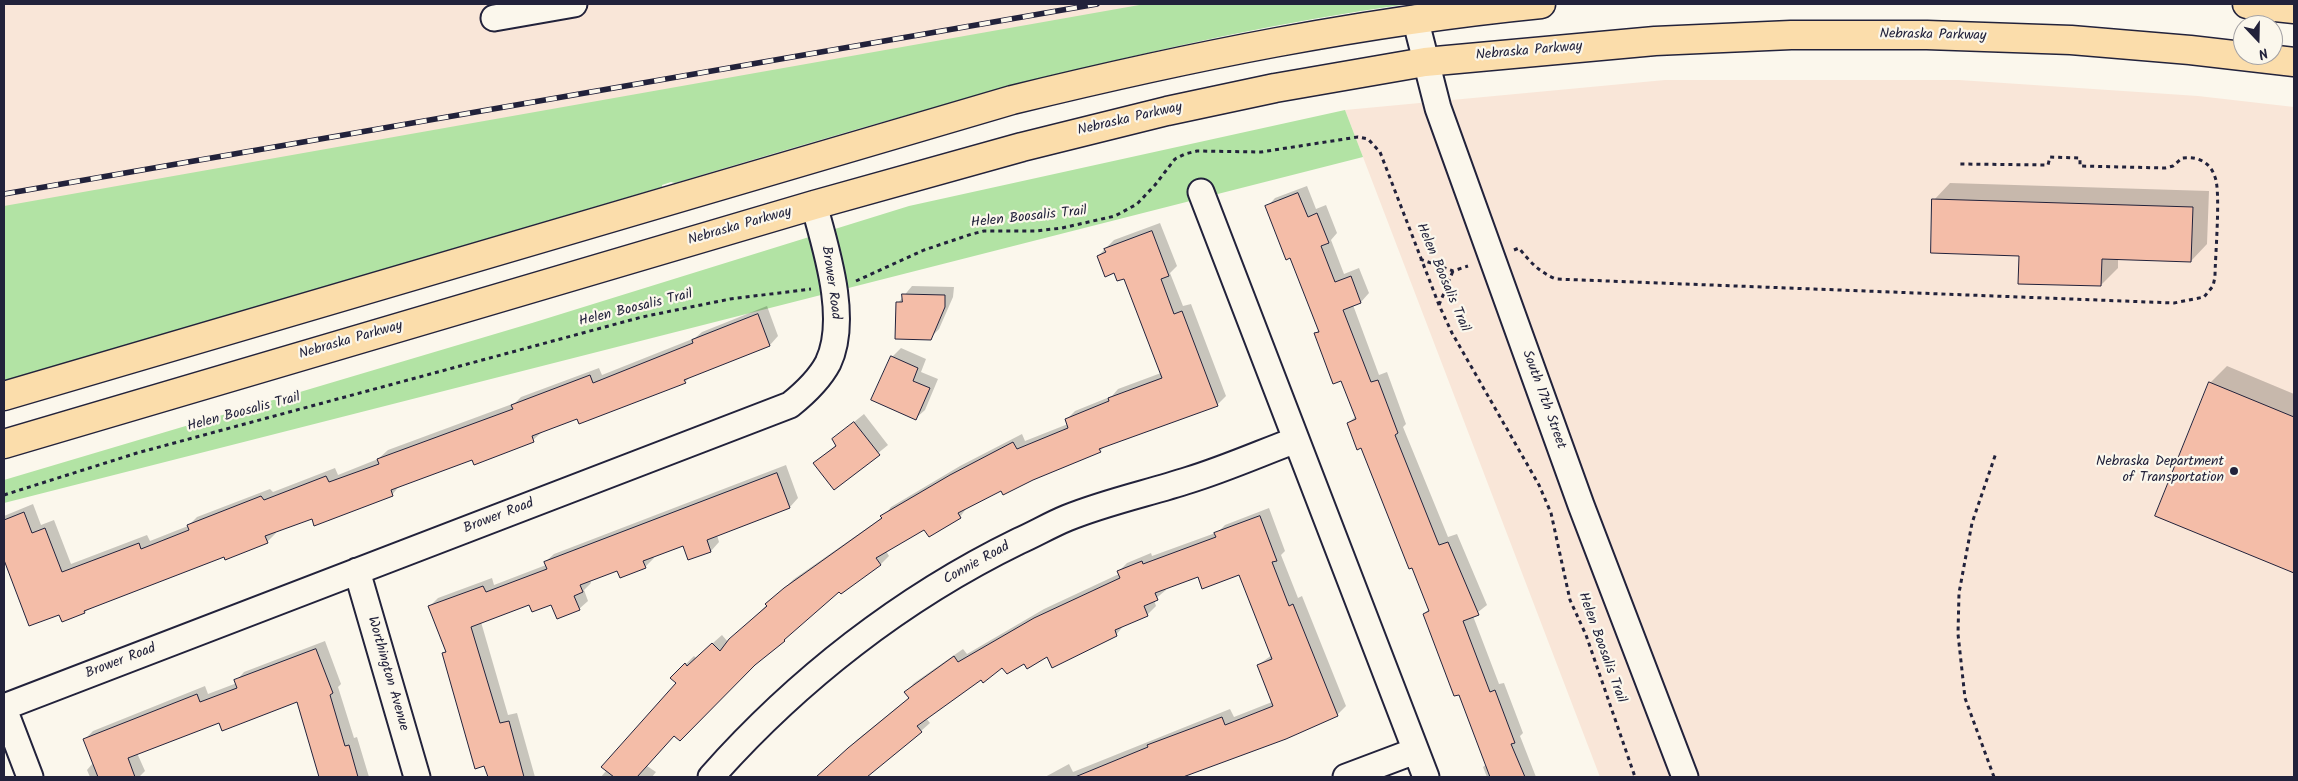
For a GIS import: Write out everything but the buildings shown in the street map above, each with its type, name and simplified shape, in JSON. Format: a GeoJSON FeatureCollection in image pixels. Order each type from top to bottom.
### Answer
{"type":"FeatureCollection","features":[{"type":"Feature","properties":{"kind":"main road"},"geometry":{"type":"LineString","coordinates":[[4,396],[1012,100],[1153,66],[1261,44],[1415,18],[1541,4]]}},
{"type":"Feature","properties":{"kind":"main road"},"geometry":{"type":"LineString","coordinates":[[2247,4],[2294,9]]}},
{"type":"Feature","properties":{"kind":"main road","name":"Nebraska Parkway"},"geometry":{"type":"LineString","coordinates":[[4,444],[814,205],[1013,149],[1167,110],[1275,88],[1425,62],[1655,41],[1791,35],[1927,34],[2071,40],[2190,50],[2294,62]]}},
{"type":"Feature","properties":{"kind":"street"},"geometry":{"type":"LineString","coordinates":[[494,18],[574,4]]}},
{"type":"Feature","properties":{"kind":"street","name":"South 17th Street"},"geometry":{"type":"LineString","coordinates":[[1415,18],[1438,108],[1474,202],[1492,259],[1581,505],[1685,777]]}},
{"type":"Feature","properties":{"kind":"street"},"geometry":{"type":"LineString","coordinates":[[1201,192],[1426,777]]}},
{"type":"Feature","properties":{"kind":"street","name":"Brower Road"},"geometry":{"type":"LineString","coordinates":[[4,708],[790,405],[819,378],[829,360],[834,344],[836,324],[833,286],[814,205]]}},
{"type":"Feature","properties":{"kind":"street","name":"Connie Road"},"geometry":{"type":"LineString","coordinates":[[711,777],[738,747],[794,693],[860,639],[923,594],[990,555],[1067,518],[1192,479],[1296,440]]}},
{"type":"Feature","properties":{"kind":"street","name":"Worthington Avenue"},"geometry":{"type":"LineString","coordinates":[[357,571],[417,777]]}},
{"type":"Feature","properties":{"kind":"street"},"geometry":{"type":"LineString","coordinates":[[4,708],[30,777]]}},
{"type":"Feature","properties":{"kind":"street"},"geometry":{"type":"LineString","coordinates":[[1346,777],[1416,751]]}},
{"type":"Feature","properties":{"kind":"path","name":"Helen Boosalis Trail"},"geometry":{"type":"LineString","coordinates":[[4,495],[137,453],[642,317],[730,299],[833,286],[859,280],[924,250],[972,234],[984,231],[1062,228],[1115,216],[1137,204],[1176,159],[1191,152],[1261,152],[1358,136],[1368,140],[1380,152],[1439,306],[1452,333],[1539,485],[1551,514],[1570,600],[1592,652],[1635,777]]}},
{"type":"Feature","properties":{"kind":"path"},"geometry":{"type":"LineString","coordinates":[[1420,259],[1453,271],[1492,259],[1519,248],[1531,265],[1544,274],[1556,279],[2174,303],[2204,297],[2213,286],[2215,277],[2217,185],[2212,169],[2197,158],[2182,158],[2173,166],[2165,168],[2080,166],[2080,158],[2050,157],[2048,165],[1960,164]]}},
{"type":"Feature","properties":{"kind":"path"},"geometry":{"type":"LineString","coordinates":[[1439,306],[1453,271]]}},
{"type":"Feature","properties":{"kind":"path"},"geometry":{"type":"LineString","coordinates":[[1994,777],[1965,698],[1958,634],[1958,593],[1972,523],[1996,453]]}},
{"type":"Feature","properties":{"kind":"shaded area"},"geometry":{"type":"Polygon","coordinates":[[[4,4],[1277,4],[4,237],[4,4]]]}},
{"type":"Feature","properties":{"kind":"shaded area","name":"Nebraska Department of Transportation"},"geometry":{"type":"Polygon","coordinates":[[[1665,80],[1959,80],[2198,96],[2294,107],[2294,777],[1600,777],[1345,110],[1665,80]]]}},
{"type":"Feature","properties":{"kind":"green space"},"geometry":{"type":"Polygon","coordinates":[[[1145,4],[1408,4],[1222,37],[1130,57],[947,104],[675,183],[671,182],[662,185],[662,187],[4,381],[4,206],[1145,4]]]}},
{"type":"Feature","properties":{"kind":"green space"},"geometry":{"type":"Polygon","coordinates":[[[1345,110],[1363,157],[4,503],[4,480],[532,323],[909,206],[1345,110]]]}},
{"type":"Feature","properties":{"kind":"railway"},"geometry":{"type":"LineString","coordinates":[[4,194],[1097,4]]}},
{"type":"Feature","properties":{"kind":"place","name":"Nebraska Department of Transportation"},"geometry":{"type":"Point","coordinates":[2234,471]}}]}
